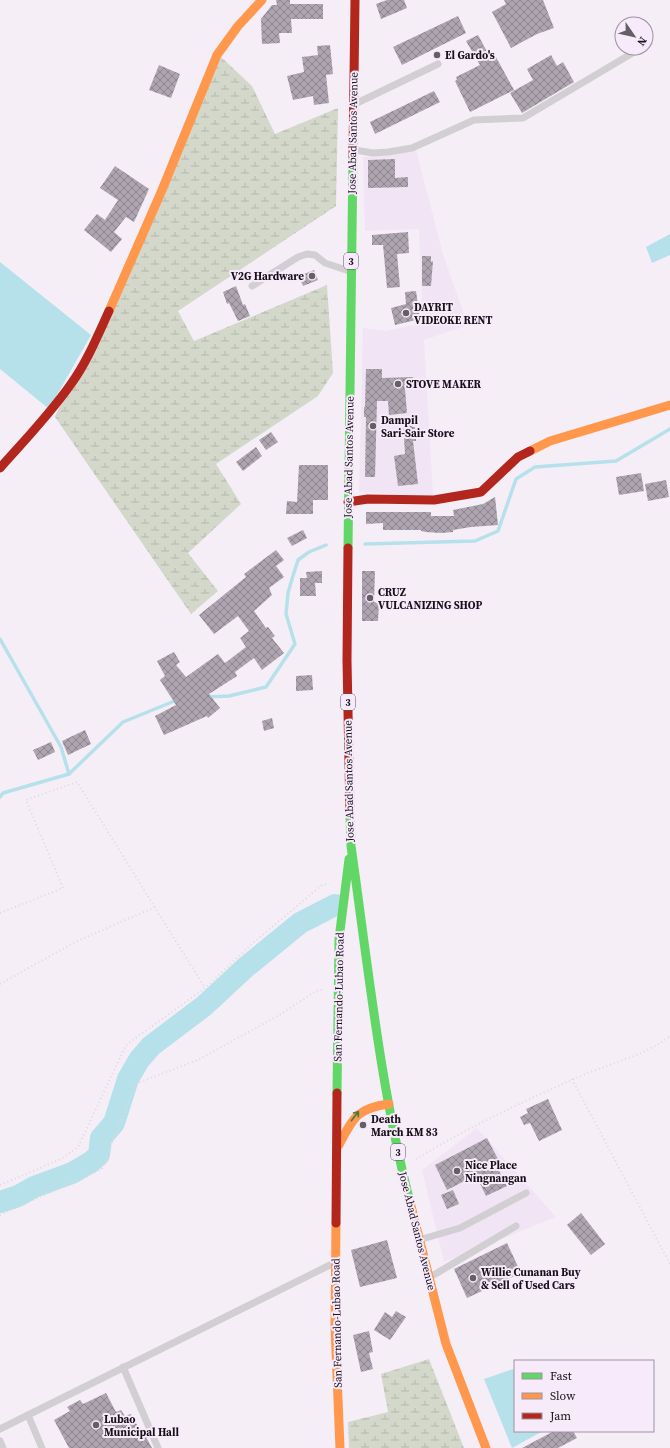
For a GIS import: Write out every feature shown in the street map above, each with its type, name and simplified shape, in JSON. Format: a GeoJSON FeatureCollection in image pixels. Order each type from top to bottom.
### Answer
{"type":"FeatureCollection","features":[{"type":"Feature","properties":{"kind":"main road"},"geometry":{"type":"LineString","coordinates":[[0,468],[50,412],[72,383],[96,340],[124,280],[217,55],[238,26],[262,0]]}},
{"type":"Feature","properties":{"kind":"main road","name":"Jose Abad Santos Avenue"},"geometry":{"type":"LineString","coordinates":[[355,0],[347,660],[351,846],[389,1104],[401,1168],[418,1240],[446,1344],[486,1448]]}},
{"type":"Feature","properties":{"kind":"main road"},"geometry":{"type":"LineString","coordinates":[[348,502],[368,499],[434,500],[481,492],[518,457],[550,441],[670,405]]}},
{"type":"Feature","properties":{"kind":"main road","name":"San Fernando-Lubao Road"},"geometry":{"type":"LineString","coordinates":[[337,1447],[335,1327],[339,939],[351,846]]}},
{"type":"Feature","properties":{"kind":"main road","name":"San Fernando-Lubao Road"},"geometry":{"type":"LineString","coordinates":[[337,1149],[352,1120],[360,1111],[372,1105],[389,1104]]}},
{"type":"Feature","properties":{"kind":"lane"},"geometry":{"type":"LineString","coordinates":[[353,149],[373,153],[412,148],[474,120],[523,118],[628,56]]}},
{"type":"Feature","properties":{"kind":"lane"},"geometry":{"type":"LineString","coordinates":[[354,105],[438,64]]}},
{"type":"Feature","properties":{"kind":"lane"},"geometry":{"type":"LineString","coordinates":[[252,286],[298,257],[307,254],[315,256],[325,263],[351,272]]}},
{"type":"Feature","properties":{"kind":"lane"},"geometry":{"type":"LineString","coordinates":[[418,1240],[460,1228],[526,1193]]}},
{"type":"Feature","properties":{"kind":"lane"},"geometry":{"type":"LineString","coordinates":[[428,1278],[516,1226]]}},
{"type":"Feature","properties":{"kind":"lane"},"geometry":{"type":"LineString","coordinates":[[0,1428],[336,1262]]}},
{"type":"Feature","properties":{"kind":"lane"},"geometry":{"type":"LineString","coordinates":[[123,1367],[158,1448]]}},
{"type":"Feature","properties":{"kind":"lane"},"geometry":{"type":"LineString","coordinates":[[28,1415],[42,1448]]}},
{"type":"Feature","properties":{"kind":"lane"},"geometry":{"type":"LineString","coordinates":[[0,1442],[3,1448]]}},
{"type":"Feature","properties":{"kind":"path"},"geometry":{"type":"LineString","coordinates":[[0,913],[63,888],[26,800],[77,782],[205,988]]}},
{"type":"Feature","properties":{"kind":"path"},"geometry":{"type":"LineString","coordinates":[[0,1185],[61,1159],[78,1148],[126,1045],[205,988],[253,943],[322,884],[346,882]]}},
{"type":"Feature","properties":{"kind":"path"},"geometry":{"type":"LineString","coordinates":[[0,984],[75,942],[155,907]]}},
{"type":"Feature","properties":{"kind":"path"},"geometry":{"type":"LineString","coordinates":[[0,1215],[102,1169],[135,1084],[200,1059],[281,1014],[316,990],[338,988]]}},
{"type":"Feature","properties":{"kind":"path"},"geometry":{"type":"LineString","coordinates":[[401,1168],[446,1141],[572,1079],[656,1047],[670,1036]]}},
{"type":"Feature","properties":{"kind":"path"},"geometry":{"type":"LineString","coordinates":[[572,1079],[670,1264]]}},
{"type":"Feature","properties":{"kind":"shaded area"},"geometry":{"type":"Polygon","coordinates":[[[416,150],[444,258],[468,325],[424,340],[433,496],[359,492],[363,328],[386,331],[423,323],[419,229],[365,231],[363,157],[389,155],[416,150]]]}},
{"type":"Feature","properties":{"kind":"shaded area"},"geometry":{"type":"Polygon","coordinates":[[[477,1128],[556,1217],[444,1262],[422,1170],[477,1128]]]}},
{"type":"Feature","properties":{"kind":"green space"},"geometry":{"type":"Polygon","coordinates":[[[221,57],[252,86],[275,134],[338,108],[336,206],[178,311],[194,341],[327,285],[333,373],[318,396],[216,464],[241,504],[188,553],[218,591],[191,614],[55,417],[221,57]]]}},
{"type":"Feature","properties":{"kind":"green space"},"geometry":{"type":"Polygon","coordinates":[[[429,1359],[464,1448],[349,1448],[348,1422],[388,1412],[381,1374],[429,1359]]]}},
{"type":"Feature","properties":{"kind":"water"},"geometry":{"type":"Polygon","coordinates":[[[670,234],[670,255],[652,263],[646,247],[670,234]]]}},
{"type":"Feature","properties":{"kind":"water"},"geometry":{"type":"Polygon","coordinates":[[[0,262],[91,335],[49,409],[0,369],[0,262]]]}},
{"type":"Feature","properties":{"kind":"water"},"geometry":{"type":"Polygon","coordinates":[[[513,1369],[514,1432],[541,1432],[512,1448],[484,1379],[513,1369]]]}},
{"type":"Feature","properties":{"kind":"building"},"geometry":{"type":"Polygon","coordinates":[[[276,0],[290,0],[290,4],[323,4],[323,19],[291,19],[292,33],[279,33],[280,43],[262,44],[261,19],[272,5],[277,5],[276,0]]]}},
{"type":"Feature","properties":{"kind":"building"},"geometry":{"type":"Polygon","coordinates":[[[387,0],[404,0],[407,8],[381,19],[376,4],[387,0]]]}},
{"type":"Feature","properties":{"kind":"building"},"geometry":{"type":"Polygon","coordinates":[[[504,0],[543,0],[554,28],[537,34],[511,48],[492,12],[506,4],[504,0]]]}},
{"type":"Feature","properties":{"kind":"building"},"geometry":{"type":"Polygon","coordinates":[[[458,16],[466,33],[402,65],[393,47],[458,16]]]}},
{"type":"Feature","properties":{"kind":"building"},"geometry":{"type":"Polygon","coordinates":[[[478,35],[491,59],[496,57],[514,90],[470,112],[455,81],[457,80],[456,77],[480,65],[466,41],[478,35]]]}},
{"type":"Feature","properties":{"kind":"building"},"geometry":{"type":"Polygon","coordinates":[[[330,45],[333,74],[326,75],[329,103],[314,105],[313,96],[293,100],[287,76],[304,72],[302,57],[318,55],[317,46],[330,45]]]}},
{"type":"Feature","properties":{"kind":"building"},"geometry":{"type":"Polygon","coordinates":[[[551,55],[557,66],[563,62],[574,82],[522,113],[510,93],[533,80],[527,69],[551,55]]]}},
{"type":"Feature","properties":{"kind":"building"},"geometry":{"type":"Polygon","coordinates":[[[159,65],[180,74],[171,98],[149,90],[159,65]]]}},
{"type":"Feature","properties":{"kind":"building"},"geometry":{"type":"Polygon","coordinates":[[[434,91],[440,102],[375,134],[370,122],[434,91]]]}},
{"type":"Feature","properties":{"kind":"building"},"geometry":{"type":"Polygon","coordinates":[[[395,159],[395,178],[408,177],[408,187],[368,188],[368,160],[395,159]]]}},
{"type":"Feature","properties":{"kind":"building"},"geometry":{"type":"Polygon","coordinates":[[[115,166],[149,189],[134,222],[126,217],[114,232],[122,239],[111,252],[84,230],[97,214],[105,220],[118,200],[100,188],[115,166]]]}},
{"type":"Feature","properties":{"kind":"building"},"geometry":{"type":"Polygon","coordinates":[[[408,232],[409,253],[397,254],[400,287],[387,288],[383,245],[372,245],[372,235],[408,232]]]}},
{"type":"Feature","properties":{"kind":"building"},"geometry":{"type":"Polygon","coordinates":[[[422,256],[431,256],[431,262],[433,261],[431,286],[422,286],[422,256]]]}},
{"type":"Feature","properties":{"kind":"building"},"geometry":{"type":"Polygon","coordinates":[[[314,270],[318,280],[303,286],[299,276],[314,270]]]}},
{"type":"Feature","properties":{"kind":"building"},"geometry":{"type":"Polygon","coordinates":[[[236,286],[243,305],[245,304],[250,316],[238,321],[229,303],[227,304],[223,292],[236,286]]]}},
{"type":"Feature","properties":{"kind":"building","name":"DAYRIT VIDEOKE RENT"},"geometry":{"type":"Polygon","coordinates":[[[416,291],[420,319],[395,325],[391,308],[406,304],[405,292],[416,291]]]}},
{"type":"Feature","properties":{"kind":"building"},"geometry":{"type":"Polygon","coordinates":[[[366,369],[382,369],[382,378],[413,377],[413,389],[405,389],[407,413],[389,415],[388,401],[377,401],[375,477],[365,477],[366,417],[364,417],[364,407],[366,369]]]}},
{"type":"Feature","properties":{"kind":"building"},"geometry":{"type":"Polygon","coordinates":[[[403,421],[411,421],[412,427],[415,427],[416,441],[413,441],[418,484],[398,486],[394,456],[405,454],[403,421]]]}},
{"type":"Feature","properties":{"kind":"building"},"geometry":{"type":"Polygon","coordinates":[[[271,432],[278,442],[266,450],[259,440],[271,432]]]}},
{"type":"Feature","properties":{"kind":"building"},"geometry":{"type":"Polygon","coordinates":[[[256,447],[262,456],[243,471],[236,462],[256,447]]]}},
{"type":"Feature","properties":{"kind":"building"},"geometry":{"type":"Polygon","coordinates":[[[299,465],[328,465],[328,500],[313,500],[313,514],[286,514],[287,501],[297,502],[299,465]]]}},
{"type":"Feature","properties":{"kind":"building"},"geometry":{"type":"Polygon","coordinates":[[[641,473],[644,491],[619,495],[616,477],[641,473]]]}},
{"type":"Feature","properties":{"kind":"building"},"geometry":{"type":"Polygon","coordinates":[[[666,480],[669,497],[648,501],[645,484],[666,480]]]}},
{"type":"Feature","properties":{"kind":"building"},"geometry":{"type":"Polygon","coordinates":[[[495,497],[498,525],[471,527],[453,530],[453,532],[441,533],[426,532],[421,530],[383,530],[383,523],[366,524],[366,512],[431,512],[431,516],[454,516],[453,510],[483,504],[495,497]]]}},
{"type":"Feature","properties":{"kind":"building"},"geometry":{"type":"Polygon","coordinates":[[[303,530],[307,538],[292,546],[287,538],[303,530]]]}},
{"type":"Feature","properties":{"kind":"building"},"geometry":{"type":"Polygon","coordinates":[[[276,550],[284,560],[276,566],[284,577],[269,588],[272,595],[254,611],[266,628],[268,627],[275,636],[272,638],[284,653],[262,670],[254,658],[235,672],[237,676],[209,694],[220,708],[208,718],[207,716],[164,735],[155,716],[176,705],[160,680],[165,676],[157,661],[174,652],[180,662],[176,665],[186,677],[218,654],[225,663],[246,647],[240,638],[249,631],[238,616],[214,634],[199,615],[246,577],[244,574],[276,550]]]}},
{"type":"Feature","properties":{"kind":"building"},"geometry":{"type":"Polygon","coordinates":[[[322,571],[322,583],[315,583],[316,596],[300,596],[300,578],[307,578],[306,572],[322,571]]]}},
{"type":"Feature","properties":{"kind":"building","name":"CRUZ VULCANIZING SHOP"},"geometry":{"type":"Polygon","coordinates":[[[362,571],[375,571],[374,602],[379,603],[378,621],[362,621],[362,571]]]}},
{"type":"Feature","properties":{"kind":"building"},"geometry":{"type":"Polygon","coordinates":[[[312,675],[313,690],[296,691],[296,676],[312,675]]]}},
{"type":"Feature","properties":{"kind":"building"},"geometry":{"type":"Polygon","coordinates":[[[272,718],[274,728],[264,731],[262,721],[272,718]]]}},
{"type":"Feature","properties":{"kind":"building"},"geometry":{"type":"Polygon","coordinates":[[[85,730],[91,744],[68,755],[62,741],[85,730]]]}},
{"type":"Feature","properties":{"kind":"building"},"geometry":{"type":"Polygon","coordinates":[[[51,742],[55,752],[38,760],[33,750],[51,742]]]}},
{"type":"Feature","properties":{"kind":"building"},"geometry":{"type":"Polygon","coordinates":[[[548,1099],[562,1130],[539,1141],[530,1123],[524,1125],[520,1117],[528,1113],[526,1109],[548,1099]]]}},
{"type":"Feature","properties":{"kind":"building"},"geometry":{"type":"Polygon","coordinates":[[[487,1138],[500,1163],[496,1165],[507,1186],[486,1196],[476,1175],[447,1190],[435,1165],[487,1138]]]}},
{"type":"Feature","properties":{"kind":"building"},"geometry":{"type":"Polygon","coordinates":[[[453,1190],[459,1204],[447,1209],[441,1195],[453,1190]]]}},
{"type":"Feature","properties":{"kind":"building"},"geometry":{"type":"Polygon","coordinates":[[[581,1213],[605,1244],[591,1255],[567,1225],[581,1213]]]}},
{"type":"Feature","properties":{"kind":"building"},"geometry":{"type":"Polygon","coordinates":[[[387,1240],[397,1278],[360,1287],[351,1250],[387,1240]]]}},
{"type":"Feature","properties":{"kind":"building"},"geometry":{"type":"Polygon","coordinates":[[[507,1243],[521,1273],[467,1298],[454,1269],[507,1243]]]}},
{"type":"Feature","properties":{"kind":"building"},"geometry":{"type":"Polygon","coordinates":[[[396,1311],[406,1317],[390,1340],[374,1330],[385,1312],[392,1317],[396,1311]]]}},
{"type":"Feature","properties":{"kind":"building"},"geometry":{"type":"Polygon","coordinates":[[[369,1331],[373,1352],[369,1353],[373,1369],[361,1372],[353,1335],[369,1331]]]}},
{"type":"Feature","properties":{"kind":"building","name":"Lubao Municipal Hall"},"geometry":{"type":"Polygon","coordinates":[[[106,1393],[116,1412],[121,1410],[125,1416],[131,1414],[143,1436],[145,1435],[152,1448],[69,1448],[54,1420],[70,1411],[67,1407],[80,1400],[83,1404],[106,1393]]]}},
{"type":"Feature","properties":{"kind":"building"},"geometry":{"type":"Polygon","coordinates":[[[552,1432],[574,1432],[577,1438],[558,1448],[522,1448],[552,1432]]]}},
{"type":"Feature","properties":{"kind":"waterway"},"geometry":{"type":"LineString","coordinates":[[365,544],[475,541],[498,531],[516,479],[535,467],[616,461],[670,429]]}},
{"type":"Feature","properties":{"kind":"waterway"},"geometry":{"type":"LineString","coordinates":[[207,697],[229,696],[266,687],[295,644],[286,614],[288,593],[298,560],[309,552],[326,545]]}},
{"type":"Feature","properties":{"kind":"waterway"},"geometry":{"type":"LineString","coordinates":[[0,639],[61,747],[69,774]]}},
{"type":"Feature","properties":{"kind":"waterway"},"geometry":{"type":"LineString","coordinates":[[0,797],[3,793],[69,774],[123,722],[177,700]]}},
{"type":"Feature","properties":{"kind":"waterway"},"geometry":{"type":"LineString","coordinates":[[0,1202],[18,1196],[34,1187],[72,1173],[91,1162],[99,1155],[101,1138],[114,1123],[128,1079],[139,1060],[151,1046],[204,1006],[246,967],[300,923],[335,905]]}},
{"type":"Feature","properties":{"kind":"traffic: fast"},"geometry":{"type":"LineString","coordinates":[[348,548],[353,156]]}},
{"type":"Feature","properties":{"kind":"traffic: fast"},"geometry":{"type":"LineString","coordinates":[[350,814],[351,846],[376,1025],[391,1114],[410,1202]]}},
{"type":"Feature","properties":{"kind":"traffic: fast"},"geometry":{"type":"LineString","coordinates":[[337,1093],[339,939],[349,859]]}},
{"type":"Feature","properties":{"kind":"traffic: slow"},"geometry":{"type":"LineString","coordinates":[[109,311],[162,190],[217,55],[238,26],[262,0]]}},
{"type":"Feature","properties":{"kind":"traffic: slow"},"geometry":{"type":"LineString","coordinates":[[530,451],[550,441],[670,405]]}},
{"type":"Feature","properties":{"kind":"traffic: slow"},"geometry":{"type":"LineString","coordinates":[[339,1145],[348,1128],[357,1116],[370,1108],[389,1104]]}},
{"type":"Feature","properties":{"kind":"traffic: slow"},"geometry":{"type":"LineString","coordinates":[[410,1202],[446,1344],[486,1448]]}},
{"type":"Feature","properties":{"kind":"traffic: slow"},"geometry":{"type":"LineString","coordinates":[[336,1223],[335,1327],[340,1448]]}},
{"type":"Feature","properties":{"kind":"traffic: jam"},"geometry":{"type":"LineString","coordinates":[[353,156],[355,0]]}},
{"type":"Feature","properties":{"kind":"traffic: jam"},"geometry":{"type":"LineString","coordinates":[[0,468],[46,417],[77,376],[109,311]]}},
{"type":"Feature","properties":{"kind":"traffic: jam"},"geometry":{"type":"LineString","coordinates":[[348,502],[368,499],[434,500],[481,492],[518,457],[530,451]]}},
{"type":"Feature","properties":{"kind":"traffic: jam"},"geometry":{"type":"LineString","coordinates":[[348,548],[347,660],[350,814]]}},
{"type":"Feature","properties":{"kind":"traffic: jam"},"geometry":{"type":"LineString","coordinates":[[336,1223],[337,1093]]}},
{"type":"Feature","properties":{"kind":"place","name":"El Gardo's"},"geometry":{"type":"Point","coordinates":[437,55]}},
{"type":"Feature","properties":{"kind":"place","name":"V2G Hardware"},"geometry":{"type":"Point","coordinates":[312,276]}},
{"type":"Feature","properties":{"kind":"place","name":"DAYRIT VIDEOKE RENT"},"geometry":{"type":"Point","coordinates":[406,313]}},
{"type":"Feature","properties":{"kind":"place","name":"STOVE MAKER"},"geometry":{"type":"Point","coordinates":[398,384]}},
{"type":"Feature","properties":{"kind":"place","name":"Dampil Sari-Sair Store"},"geometry":{"type":"Point","coordinates":[373,426]}},
{"type":"Feature","properties":{"kind":"place","name":"CRUZ VULCANIZING SHOP"},"geometry":{"type":"Point","coordinates":[370,598]}},
{"type":"Feature","properties":{"kind":"place","name":"Death March KM 83"},"geometry":{"type":"Point","coordinates":[363,1125]}},
{"type":"Feature","properties":{"kind":"place","name":"Nice Place Ningnangan"},"geometry":{"type":"Point","coordinates":[457,1171]}},
{"type":"Feature","properties":{"kind":"place","name":"Willie Cunanan Buy & Sell of Used Cars"},"geometry":{"type":"Point","coordinates":[473,1278]}},
{"type":"Feature","properties":{"kind":"place","name":"Lubao Municipal Hall"},"geometry":{"type":"Point","coordinates":[96,1425]}}]}
